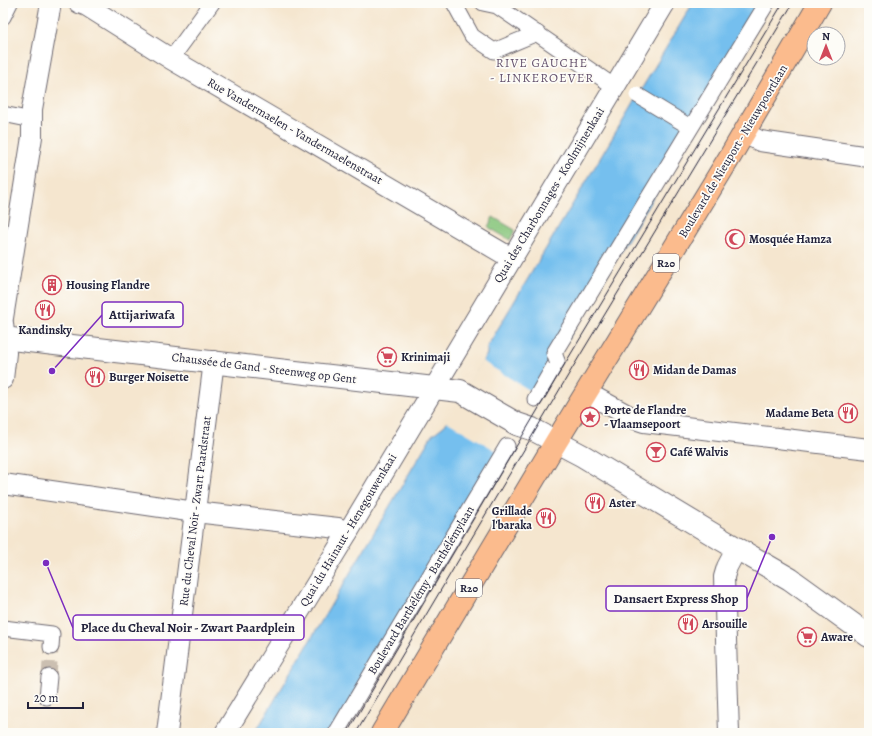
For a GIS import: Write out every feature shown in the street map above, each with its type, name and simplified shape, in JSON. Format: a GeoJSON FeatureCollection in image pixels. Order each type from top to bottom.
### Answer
{"type":"FeatureCollection","features":[{"type":"Feature","properties":{"kind":"main road","name":"Boulevard de Nieuport - Nieuwpoortlaan"},"geometry":{"type":"LineString","coordinates":[[556,442],[744,133],[820,3]]}},
{"type":"Feature","properties":{"kind":"main road","name":"R20"},"geometry":{"type":"LineString","coordinates":[[382,733],[556,442]]}},
{"type":"Feature","properties":{"kind":"street"},"geometry":{"type":"LineString","coordinates":[[3,17],[10,3]]}},
{"type":"Feature","properties":{"kind":"street"},"geometry":{"type":"LineString","coordinates":[[3,379],[6,353],[3,329],[32,137],[32,109],[51,3]]}},
{"type":"Feature","properties":{"kind":"street","name":"Rue Vandermaelen - Vandermaelenstraat"},"geometry":{"type":"LineString","coordinates":[[79,3],[87,6],[171,59],[511,258]]}},
{"type":"Feature","properties":{"kind":"street"},"geometry":{"type":"LineString","coordinates":[[171,59],[212,3]]}},
{"type":"Feature","properties":{"kind":"street"},"geometry":{"type":"LineString","coordinates":[[454,3],[472,36],[494,51],[508,41],[537,33]]}},
{"type":"Feature","properties":{"kind":"street"},"geometry":{"type":"LineString","coordinates":[[483,3],[497,6],[609,83]]}},
{"type":"Feature","properties":{"kind":"street","name":"Quai des Charbonnages - Koolmijnenkaai"},"geometry":{"type":"LineString","coordinates":[[433,388],[665,3]]}},
{"type":"Feature","properties":{"kind":"street"},"geometry":{"type":"LineString","coordinates":[[535,399],[557,361],[554,353],[690,127],[767,3]]}},
{"type":"Feature","properties":{"kind":"street"},"geometry":{"type":"LineString","coordinates":[[637,95],[690,127]]}},
{"type":"Feature","properties":{"kind":"street"},"geometry":{"type":"LineString","coordinates":[[3,114],[32,120]]}},
{"type":"Feature","properties":{"kind":"street"},"geometry":{"type":"LineString","coordinates":[[744,133],[760,141],[869,157]]}},
{"type":"Feature","properties":{"kind":"street","name":"Chaussée de Gand - Steenweg op Gent"},"geometry":{"type":"LineString","coordinates":[[3,329],[214,361],[450,389],[463,393],[524,427],[556,442]]}},
{"type":"Feature","properties":{"kind":"street","name":"Rue du Cheval Noir - Zwart Paardstraat"},"geometry":{"type":"LineString","coordinates":[[167,733],[214,361]]}},
{"type":"Feature","properties":{"kind":"street","name":"Quai du Hainaut - Henegouwenkaai"},"geometry":{"type":"LineString","coordinates":[[225,733],[348,532],[433,388]]}},
{"type":"Feature","properties":{"kind":"street"},"geometry":{"type":"LineString","coordinates":[[587,393],[635,419],[644,422],[869,449]]}},
{"type":"Feature","properties":{"kind":"street"},"geometry":{"type":"LineString","coordinates":[[556,442],[583,456],[790,579],[869,636]]}},
{"type":"Feature","properties":{"kind":"street","name":"Boulevard Barthélémy - Barthélémylaan"},"geometry":{"type":"LineString","coordinates":[[336,733],[507,446]]}},
{"type":"Feature","properties":{"kind":"street"},"geometry":{"type":"LineString","coordinates":[[3,484],[195,512],[338,528],[348,532]]}},
{"type":"Feature","properties":{"kind":"street"},"geometry":{"type":"LineString","coordinates":[[729,733],[724,577],[727,567],[737,548]]}},
{"type":"Feature","properties":{"kind":"street"},"geometry":{"type":"LineString","coordinates":[[3,628],[52,634],[51,647]]}},
{"type":"Feature","properties":{"kind":"street"},"geometry":{"type":"LineString","coordinates":[[47,697],[49,677]]}},
{"type":"Feature","properties":{"kind":"green space"},"geometry":{"type":"Polygon","coordinates":[[[493,217],[515,230],[510,240],[488,227],[493,217]]]}},
{"type":"Feature","properties":{"kind":"water"},"geometry":{"type":"Polygon","coordinates":[[[693,3],[770,3],[331,733],[255,733],[432,435],[445,425],[487,354],[487,347],[693,3]]]}},
{"type":"Feature","properties":{"kind":"pier"},"geometry":{"type":"Polygon","coordinates":[[[482,361],[536,394],[500,453],[446,421],[482,361]]]}},
{"type":"Feature","properties":{"kind":"tunnel"},"geometry":{"type":"LineString","coordinates":[[49,677],[51,647]]}},
{"type":"Feature","properties":{"kind":"tram line"},"geometry":{"type":"LineString","coordinates":[[347,733],[569,357],[783,3]]}},
{"type":"Feature","properties":{"kind":"tram line"},"geometry":{"type":"LineString","coordinates":[[356,733],[576,362],[793,3]]}},
{"type":"Feature","properties":{"kind":"place","name":"Mosquée Hamza"},"geometry":{"type":"Point","coordinates":[735,239]}},
{"type":"Feature","properties":{"kind":"place","name":"Housing Flandre"},"geometry":{"type":"Point","coordinates":[52,285]}},
{"type":"Feature","properties":{"kind":"place","name":"Kandinsky"},"geometry":{"type":"Point","coordinates":[45,310]}},
{"type":"Feature","properties":{"kind":"place","name":"Krinimaji"},"geometry":{"type":"Point","coordinates":[387,357]}},
{"type":"Feature","properties":{"kind":"place","name":"Midan de Damas"},"geometry":{"type":"Point","coordinates":[639,370]}},
{"type":"Feature","properties":{"kind":"place","name":"Attijariwafa"},"geometry":{"type":"Point","coordinates":[52,371]}},
{"type":"Feature","properties":{"kind":"place","name":"Burger Noisette"},"geometry":{"type":"Point","coordinates":[95,377]}},
{"type":"Feature","properties":{"kind":"place","name":"Madame Beta"},"geometry":{"type":"Point","coordinates":[848,413]}},
{"type":"Feature","properties":{"kind":"place","name":"Porte de Flandre - Vlaamsepoort"},"geometry":{"type":"Point","coordinates":[590,417]}},
{"type":"Feature","properties":{"kind":"place","name":"Café Walvis"},"geometry":{"type":"Point","coordinates":[656,452]}},
{"type":"Feature","properties":{"kind":"place","name":"Aster"},"geometry":{"type":"Point","coordinates":[595,503]}},
{"type":"Feature","properties":{"kind":"place","name":"Grillade l'baraka"},"geometry":{"type":"Point","coordinates":[546,518]}},
{"type":"Feature","properties":{"kind":"place","name":"Dansaert Express Shop"},"geometry":{"type":"Point","coordinates":[772,537]}},
{"type":"Feature","properties":{"kind":"place","name":"Place du Cheval Noir - Zwart Paardplein"},"geometry":{"type":"Point","coordinates":[46,563]}},
{"type":"Feature","properties":{"kind":"place","name":"Arsouille"},"geometry":{"type":"Point","coordinates":[688,624]}},
{"type":"Feature","properties":{"kind":"place","name":"Aware"},"geometry":{"type":"Point","coordinates":[807,637]}},
{"type":"Feature","properties":{"kind":"district","name":"RIVE GAUCHE - LINKEROEVER"},"geometry":{"type":"Point","coordinates":[542,70]}}]}
